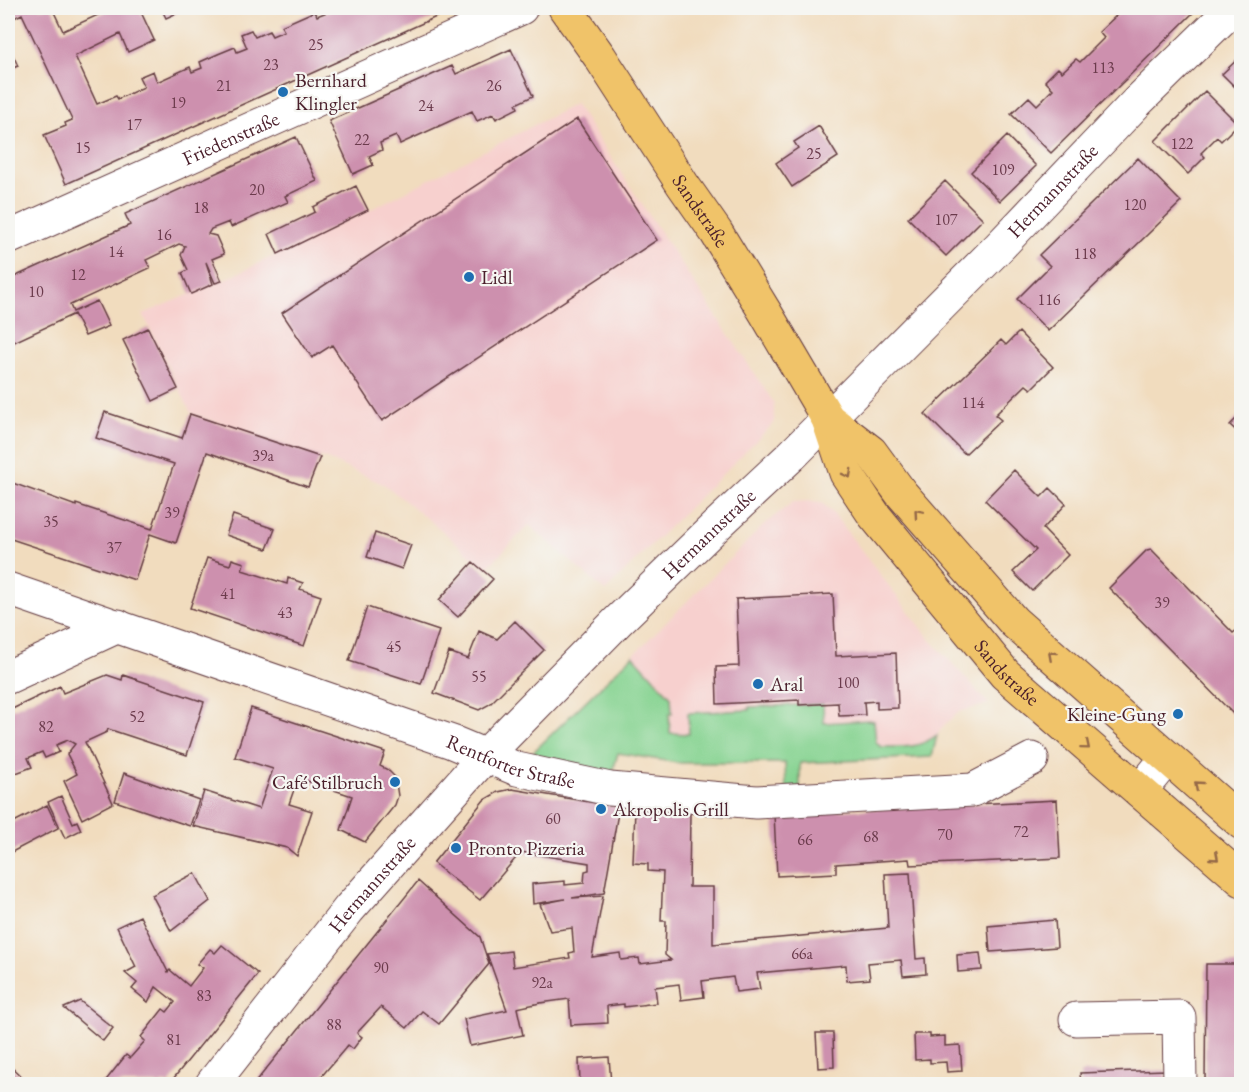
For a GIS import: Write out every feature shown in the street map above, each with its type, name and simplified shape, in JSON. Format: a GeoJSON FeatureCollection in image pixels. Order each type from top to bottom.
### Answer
{"type":"FeatureCollection","features":[{"type":"Feature","properties":{"kind":"main road","name":"Sandstraße"},"geometry":{"type":"LineString","coordinates":[[565,8],[716,232],[765,312],[828,419],[846,472],[874,515],[1005,674],[1242,880]]}},
{"type":"Feature","properties":{"kind":"main road","name":"Sandstraße"},"geometry":{"type":"LineString","coordinates":[[828,419],[872,452],[901,493],[1014,622],[1242,823]]}},
{"type":"Feature","properties":{"kind":"street","name":"Friedenstraße"},"geometry":{"type":"LineString","coordinates":[[8,238],[521,8]]}},
{"type":"Feature","properties":{"kind":"street","name":"Hermannstraße"},"geometry":{"type":"LineString","coordinates":[[212,1084],[349,909],[484,756],[618,621],[828,419],[999,247],[1137,102],[1233,8]]}},
{"type":"Feature","properties":{"kind":"street","name":"Rentforter Straße"},"geometry":{"type":"LineString","coordinates":[[8,589],[452,742],[517,770],[610,789],[756,802],[973,790],[1032,759]]}},
{"type":"Feature","properties":{"kind":"street"},"geometry":{"type":"LineString","coordinates":[[8,677],[118,626]]}},
{"type":"Feature","properties":{"kind":"street"},"geometry":{"type":"LineString","coordinates":[[1140,791],[1167,758]]}},
{"type":"Feature","properties":{"kind":"street"},"geometry":{"type":"LineString","coordinates":[[1076,1019],[1179,1017],[1180,1084]]}},
{"type":"Feature","properties":{"kind":"shaded area"},"geometry":{"type":"Polygon","coordinates":[[[575,104],[774,403],[774,423],[605,591],[529,525],[486,569],[385,485],[327,459],[191,413],[143,314],[222,281],[368,211],[575,104]]]}},
{"type":"Feature","properties":{"kind":"shaded area"},"geometry":{"type":"Polygon","coordinates":[[[793,502],[822,503],[832,512],[930,639],[989,704],[959,712],[937,735],[918,746],[881,747],[876,742],[869,720],[824,723],[823,704],[750,707],[749,710],[689,713],[689,734],[670,733],[671,697],[633,655],[767,522],[793,502]]]}},
{"type":"Feature","properties":{"kind":"green space"},"geometry":{"type":"Polygon","coordinates":[[[633,655],[671,697],[670,733],[689,734],[688,713],[749,710],[749,707],[823,704],[824,723],[874,721],[876,742],[881,747],[917,745],[937,735],[932,757],[800,763],[800,787],[786,788],[785,763],[678,763],[618,753],[611,778],[524,761],[633,655]]]}},
{"type":"Feature","properties":{"kind":"building"},"geometry":{"type":"Polygon","coordinates":[[[8,8],[52,8],[63,31],[109,10],[108,8],[139,8],[154,40],[128,52],[120,34],[75,56],[97,104],[116,96],[118,99],[144,87],[139,77],[153,71],[157,82],[190,67],[192,72],[202,68],[200,62],[218,54],[235,47],[237,52],[247,48],[241,34],[251,30],[255,37],[269,31],[272,36],[284,31],[281,26],[315,11],[317,16],[337,8],[456,8],[66,184],[44,135],[66,126],[65,123],[72,120],[22,14],[8,21],[8,8]]]}},
{"type":"Feature","properties":{"kind":"building"},"geometry":{"type":"Polygon","coordinates":[[[161,8],[188,8],[166,18],[161,8]]]}},
{"type":"Feature","properties":{"kind":"building"},"geometry":{"type":"Polygon","coordinates":[[[1115,8],[1198,8],[1051,153],[1011,114],[1029,97],[1037,105],[1053,89],[1045,81],[1058,68],[1062,72],[1076,59],[1080,62],[1104,38],[1099,32],[1120,12],[1115,8]]]}},
{"type":"Feature","properties":{"kind":"building"},"geometry":{"type":"Polygon","coordinates":[[[8,44],[18,66],[8,70],[8,44]]]}},
{"type":"Feature","properties":{"kind":"building"},"geometry":{"type":"Polygon","coordinates":[[[511,49],[533,96],[516,104],[518,108],[496,119],[493,114],[477,121],[472,111],[400,144],[396,136],[380,143],[382,150],[369,156],[373,165],[353,174],[329,121],[452,66],[456,74],[511,49]]]}},
{"type":"Feature","properties":{"kind":"building"},"geometry":{"type":"Polygon","coordinates":[[[1242,55],[1242,94],[1222,74],[1242,55]]]}},
{"type":"Feature","properties":{"kind":"building"},"geometry":{"type":"Polygon","coordinates":[[[1205,91],[1238,124],[1221,141],[1217,137],[1201,153],[1205,157],[1188,174],[1155,141],[1205,91]]]}},
{"type":"Feature","properties":{"kind":"building","name":"Lidl"},"geometry":{"type":"Polygon","coordinates":[[[577,119],[657,240],[382,421],[332,345],[312,358],[282,313],[577,119]]]}},
{"type":"Feature","properties":{"kind":"building"},"geometry":{"type":"Polygon","coordinates":[[[819,126],[838,157],[792,187],[776,163],[798,148],[794,142],[819,126]]]}},
{"type":"Feature","properties":{"kind":"building"},"geometry":{"type":"Polygon","coordinates":[[[1007,136],[1036,166],[1000,201],[971,172],[1007,136]]]}},
{"type":"Feature","properties":{"kind":"building"},"geometry":{"type":"Polygon","coordinates":[[[296,137],[317,181],[285,196],[288,202],[231,227],[229,222],[211,229],[208,234],[216,236],[224,254],[212,259],[222,281],[215,283],[206,262],[213,284],[191,294],[182,273],[188,270],[181,255],[185,246],[179,244],[146,260],[150,268],[70,305],[73,312],[97,301],[109,326],[85,336],[74,314],[10,344],[8,277],[12,275],[14,277],[130,225],[125,214],[296,137]]]}},
{"type":"Feature","properties":{"kind":"building"},"geometry":{"type":"Polygon","coordinates":[[[1138,158],[1181,202],[1048,331],[1017,299],[1050,266],[1039,255],[1138,158]]]}},
{"type":"Feature","properties":{"kind":"building"},"geometry":{"type":"Polygon","coordinates":[[[945,181],[983,219],[946,256],[908,218],[945,181]]]}},
{"type":"Feature","properties":{"kind":"building"},"geometry":{"type":"Polygon","coordinates":[[[356,186],[368,210],[278,254],[269,234],[315,212],[313,207],[356,186]]]}},
{"type":"Feature","properties":{"kind":"building"},"geometry":{"type":"Polygon","coordinates":[[[148,328],[178,389],[153,401],[123,340],[148,328]]]}},
{"type":"Feature","properties":{"kind":"building"},"geometry":{"type":"Polygon","coordinates":[[[1019,332],[1053,367],[1031,389],[1026,385],[995,415],[1001,420],[965,454],[925,414],[1001,340],[1006,345],[1019,332]]]}},
{"type":"Feature","properties":{"kind":"building"},"geometry":{"type":"Polygon","coordinates":[[[105,412],[182,438],[190,414],[320,457],[308,487],[207,452],[176,543],[150,534],[135,580],[8,538],[8,483],[10,482],[76,506],[76,504],[152,529],[174,464],[96,438],[105,412]]]}},
{"type":"Feature","properties":{"kind":"building"},"geometry":{"type":"Polygon","coordinates":[[[1242,413],[1242,436],[1230,425],[1242,413]]]}},
{"type":"Feature","properties":{"kind":"building"},"geometry":{"type":"Polygon","coordinates":[[[1014,470],[1041,497],[1050,488],[1066,504],[1043,529],[1068,555],[1032,591],[1013,572],[1036,550],[985,500],[1014,470]]]}},
{"type":"Feature","properties":{"kind":"building"},"geometry":{"type":"Polygon","coordinates":[[[233,515],[275,529],[267,549],[226,535],[233,515]]]}},
{"type":"Feature","properties":{"kind":"building"},"geometry":{"type":"Polygon","coordinates":[[[375,533],[411,545],[402,569],[367,557],[375,533]]]}},
{"type":"Feature","properties":{"kind":"building"},"geometry":{"type":"Polygon","coordinates":[[[1151,549],[1233,633],[1242,626],[1242,723],[1109,588],[1147,550],[1151,549]]]}},
{"type":"Feature","properties":{"kind":"building"},"geometry":{"type":"Polygon","coordinates":[[[207,558],[230,565],[232,559],[244,563],[242,570],[287,584],[288,578],[303,583],[300,589],[321,596],[304,646],[190,608],[207,558]]]}},
{"type":"Feature","properties":{"kind":"building"},"geometry":{"type":"Polygon","coordinates":[[[473,562],[493,579],[458,617],[439,600],[473,562]]]}},
{"type":"Feature","properties":{"kind":"building"},"geometry":{"type":"Polygon","coordinates":[[[833,594],[836,656],[896,653],[898,708],[877,709],[877,701],[864,702],[865,715],[839,716],[838,703],[799,705],[799,700],[717,704],[716,667],[739,666],[736,599],[833,594]]]}},
{"type":"Feature","properties":{"kind":"building"},"geometry":{"type":"Polygon","coordinates":[[[367,607],[439,631],[421,684],[349,661],[367,607]]]}},
{"type":"Feature","properties":{"kind":"building"},"geometry":{"type":"Polygon","coordinates":[[[515,621],[544,650],[490,704],[479,710],[434,693],[449,652],[468,659],[479,631],[497,639],[515,621]]]}},
{"type":"Feature","properties":{"kind":"building"},"geometry":{"type":"Polygon","coordinates":[[[107,675],[122,680],[123,675],[204,702],[187,755],[108,729],[107,732],[85,742],[113,803],[82,819],[64,781],[77,774],[67,754],[75,744],[68,740],[56,745],[59,752],[45,758],[42,752],[28,758],[32,767],[8,776],[8,721],[10,720],[8,711],[60,686],[63,693],[107,675]]]}},
{"type":"Feature","properties":{"kind":"building"},"geometry":{"type":"Polygon","coordinates":[[[251,708],[385,752],[380,766],[395,777],[398,796],[395,805],[365,842],[341,830],[352,796],[298,778],[289,804],[312,811],[297,856],[287,848],[193,826],[204,791],[259,809],[273,769],[235,757],[251,708]]]}},
{"type":"Feature","properties":{"kind":"building"},"geometry":{"type":"Polygon","coordinates":[[[124,773],[199,800],[190,826],[115,801],[124,773]]]}},
{"type":"Feature","properties":{"kind":"building"},"geometry":{"type":"Polygon","coordinates":[[[512,789],[619,807],[604,893],[572,898],[603,896],[592,957],[620,953],[621,960],[639,958],[640,964],[671,960],[665,955],[666,921],[661,921],[663,872],[648,871],[648,864],[633,863],[635,809],[690,812],[689,887],[713,887],[713,944],[888,928],[885,874],[910,873],[916,959],[925,958],[926,974],[903,976],[901,960],[868,963],[870,979],[847,981],[846,965],[757,973],[760,989],[736,992],[733,977],[702,981],[704,997],[681,1000],[679,984],[655,987],[657,1003],[624,1007],[624,1004],[607,1006],[608,1023],[571,1025],[569,999],[540,1003],[517,1008],[523,1035],[470,1046],[464,1019],[507,1010],[487,954],[511,951],[513,967],[570,958],[569,953],[574,952],[572,928],[550,931],[540,904],[565,899],[533,904],[532,884],[565,881],[565,885],[584,883],[585,871],[589,870],[589,863],[521,852],[480,900],[433,863],[484,800],[498,792],[512,789]]]}},
{"type":"Feature","properties":{"kind":"building"},"geometry":{"type":"Polygon","coordinates":[[[61,796],[73,823],[77,821],[81,830],[65,838],[48,802],[61,796]]]}},
{"type":"Feature","properties":{"kind":"building"},"geometry":{"type":"Polygon","coordinates":[[[1057,800],[1060,858],[910,865],[909,859],[836,864],[836,873],[777,876],[774,814],[1057,800]]]}},
{"type":"Feature","properties":{"kind":"building"},"geometry":{"type":"Polygon","coordinates":[[[47,805],[58,828],[8,854],[8,825],[47,805]]]}},
{"type":"Feature","properties":{"kind":"building"},"geometry":{"type":"Polygon","coordinates":[[[195,873],[210,901],[171,931],[152,895],[195,873]]]}},
{"type":"Feature","properties":{"kind":"building"},"geometry":{"type":"Polygon","coordinates":[[[418,881],[480,937],[489,964],[439,1024],[422,1011],[407,1028],[381,1007],[357,1033],[362,1037],[353,1049],[348,1045],[315,1084],[254,1084],[418,881]]]}},
{"type":"Feature","properties":{"kind":"building"},"geometry":{"type":"Polygon","coordinates":[[[140,916],[168,972],[170,970],[189,986],[203,968],[197,964],[210,949],[215,953],[222,945],[258,974],[169,1084],[103,1084],[126,1055],[130,1058],[145,1041],[141,1037],[163,1009],[167,1012],[175,1002],[156,987],[148,1002],[132,989],[137,983],[125,973],[136,967],[117,927],[140,916]]]}},
{"type":"Feature","properties":{"kind":"building"},"geometry":{"type":"Polygon","coordinates":[[[1055,920],[1057,947],[990,952],[988,926],[1055,920]]]}},
{"type":"Feature","properties":{"kind":"building"},"geometry":{"type":"Polygon","coordinates":[[[980,953],[982,970],[958,972],[957,955],[980,953]]]}},
{"type":"Feature","properties":{"kind":"building"},"geometry":{"type":"Polygon","coordinates":[[[1206,964],[1242,964],[1242,1084],[1205,1084],[1206,964]]]}},
{"type":"Feature","properties":{"kind":"building"},"geometry":{"type":"Polygon","coordinates":[[[80,1001],[113,1028],[103,1041],[64,1008],[80,1001]]]}},
{"type":"Feature","properties":{"kind":"building"},"geometry":{"type":"Polygon","coordinates":[[[816,1033],[833,1033],[834,1067],[818,1068],[816,1033]]]}},
{"type":"Feature","properties":{"kind":"building"},"geometry":{"type":"Polygon","coordinates":[[[914,1034],[930,1034],[930,1037],[945,1036],[945,1046],[960,1045],[962,1071],[947,1072],[946,1062],[930,1063],[930,1059],[915,1060],[914,1034]]]}},
{"type":"Feature","properties":{"kind":"building"},"geometry":{"type":"Polygon","coordinates":[[[609,1057],[611,1084],[580,1084],[579,1059],[609,1057]]]}},
{"type":"Feature","properties":{"kind":"building"},"geometry":{"type":"Polygon","coordinates":[[[8,1064],[24,1079],[19,1084],[8,1084],[8,1064]]]}},
{"type":"Feature","properties":{"kind":"building"},"geometry":{"type":"Polygon","coordinates":[[[1166,1070],[1166,1084],[1081,1084],[1080,1073],[1166,1070]]]}},
{"type":"Feature","properties":{"kind":"place","name":"Bernhard Klingler"},"geometry":{"type":"Point","coordinates":[283,92]}},
{"type":"Feature","properties":{"kind":"place","name":"Lidl"},"geometry":{"type":"Point","coordinates":[469,277]}},
{"type":"Feature","properties":{"kind":"place","name":"Aral"},"geometry":{"type":"Point","coordinates":[758,684]}},
{"type":"Feature","properties":{"kind":"place","name":"Kleine-Gung"},"geometry":{"type":"Point","coordinates":[1178,714]}},
{"type":"Feature","properties":{"kind":"place","name":"Café Stilbruch"},"geometry":{"type":"Point","coordinates":[395,782]}},
{"type":"Feature","properties":{"kind":"place","name":"Akropolis Grill"},"geometry":{"type":"Point","coordinates":[601,809]}},
{"type":"Feature","properties":{"kind":"place","name":"Pronto Pizzeria"},"geometry":{"type":"Point","coordinates":[456,848]}}]}
